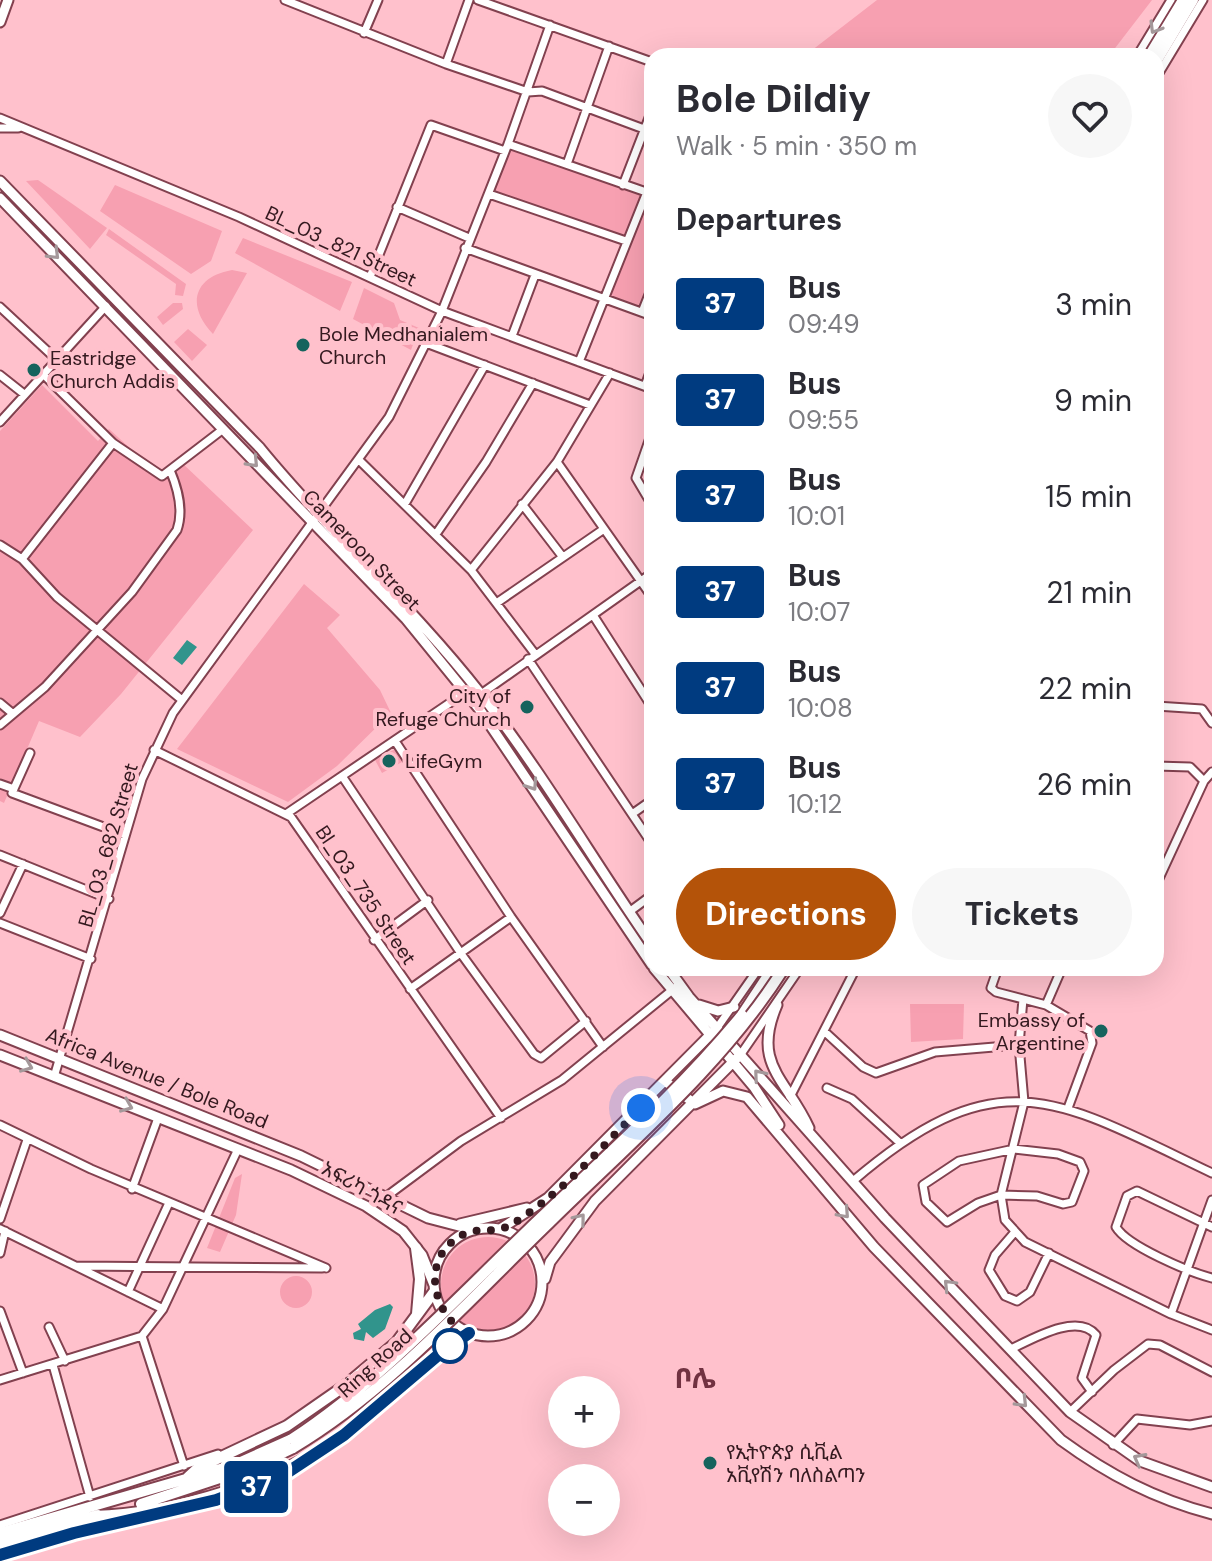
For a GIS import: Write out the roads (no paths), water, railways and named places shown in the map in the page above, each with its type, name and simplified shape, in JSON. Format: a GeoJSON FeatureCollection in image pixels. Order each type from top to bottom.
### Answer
{"type":"FeatureCollection","features":[{"type":"Feature","properties":{"kind":"highway"},"geometry":{"type":"LineString","coordinates":[[1154,48],[1183,0]]}},
{"type":"Feature","properties":{"kind":"highway"},"geometry":{"type":"LineString","coordinates":[[1164,49],[1193,0]]}},
{"type":"Feature","properties":{"kind":"highway","name":"Ring Road"},"geometry":{"type":"LineString","coordinates":[[0,1533],[185,1480],[293,1444],[373,1379],[643,1121],[728,1032],[767,976]]}},
{"type":"Feature","properties":{"kind":"highway","name":"Ring Road"},"geometry":{"type":"LineString","coordinates":[[0,1542],[202,1485],[330,1426],[369,1395],[690,1086],[749,1020],[779,976]]}},
{"type":"Feature","properties":{"kind":"highway"},"geometry":{"type":"LineString","coordinates":[[416,1248],[420,1296],[416,1319]]}},
{"type":"Feature","properties":{"kind":"highway"},"geometry":{"type":"LineString","coordinates":[[185,1480],[198,1468],[287,1426],[383,1356],[416,1319],[434,1288]]}},
{"type":"Feature","properties":{"kind":"highway"},"geometry":{"type":"LineString","coordinates":[[94,1516],[116,1515],[210,1494],[306,1461],[469,1333]]}},
{"type":"Feature","properties":{"kind":"main road"},"geometry":{"type":"LineString","coordinates":[[0,11],[6,0]]}},
{"type":"Feature","properties":{"kind":"main road"},"geometry":{"type":"LineString","coordinates":[[0,22],[6,0]]}},
{"type":"Feature","properties":{"kind":"main road","name":"Cameroon Street"},"geometry":{"type":"LineString","coordinates":[[0,181],[143,337],[222,430],[434,638],[522,749],[644,934]]}},
{"type":"Feature","properties":{"kind":"main road","name":"Cameroon Street"},"geometry":{"type":"LineString","coordinates":[[0,198],[106,306],[260,448],[315,519],[406,619],[466,692],[512,755],[644,953]]}},
{"type":"Feature","properties":{"kind":"main road"},"geometry":{"type":"LineString","coordinates":[[512,755],[522,749]]}},
{"type":"Feature","properties":{"kind":"main road","name":"Cameroon Street"},"geometry":{"type":"LineString","coordinates":[[663,976],[675,988],[709,1038],[734,1062],[796,1152]]}},
{"type":"Feature","properties":{"kind":"main road","name":"Cameroon Street"},"geometry":{"type":"LineString","coordinates":[[671,976],[675,988],[689,997],[814,1138]]}},
{"type":"Feature","properties":{"kind":"main road"},"geometry":{"type":"LineString","coordinates":[[689,997],[711,1010],[734,1007]]}},
{"type":"Feature","properties":{"kind":"main road"},"geometry":{"type":"LineString","coordinates":[[777,1005],[767,1035],[771,1066],[814,1138],[1070,1412],[1113,1445],[1172,1475],[1212,1487]]}},
{"type":"Feature","properties":{"kind":"main road"},"geometry":{"type":"LineString","coordinates":[[500,1229],[548,1198],[717,1028]]}},
{"type":"Feature","properties":{"kind":"main road","name":"Africa Avenue / Bole Road"},"geometry":{"type":"LineString","coordinates":[[0,1035],[301,1156]]}},
{"type":"Feature","properties":{"kind":"main road"},"geometry":{"type":"LineString","coordinates":[[543,1287],[542,1274],[532,1250],[512,1234],[500,1229],[474,1230],[449,1245],[440,1256],[434,1288],[446,1317],[469,1333],[503,1335],[519,1327],[532,1315],[543,1287],[550,1262],[578,1221],[741,1054]]}},
{"type":"Feature","properties":{"kind":"main road","name":"Africa Avenue / Bole Road"},"geometry":{"type":"LineString","coordinates":[[0,1055],[291,1170]]}},
{"type":"Feature","properties":{"kind":"main road"},"geometry":{"type":"LineString","coordinates":[[666,1082],[695,1104]]}},
{"type":"Feature","properties":{"kind":"main road"},"geometry":{"type":"LineString","coordinates":[[695,1104],[723,1091],[747,1097],[874,1247],[1061,1440],[1137,1488],[1212,1514]]}},
{"type":"Feature","properties":{"kind":"main road","name":"አፍሪካ ጎዳና"},"geometry":{"type":"LineString","coordinates":[[301,1156],[428,1218],[474,1230]]}},
{"type":"Feature","properties":{"kind":"main road","name":"አፍሪካ ጎዳና"},"geometry":{"type":"LineString","coordinates":[[291,1170],[382,1214],[416,1248],[434,1288]]}},
{"type":"Feature","properties":{"kind":"main road"},"geometry":{"type":"LineString","coordinates":[[454,1224],[509,1214],[548,1198]]}},
{"type":"Feature","properties":{"kind":"street"},"geometry":{"type":"LineString","coordinates":[[285,0],[446,64],[528,92],[542,91],[644,129]]}},
{"type":"Feature","properties":{"kind":"street"},"geometry":{"type":"LineString","coordinates":[[364,33],[378,0]]}},
{"type":"Feature","properties":{"kind":"street"},"geometry":{"type":"LineString","coordinates":[[446,64],[469,0]]}},
{"type":"Feature","properties":{"kind":"street"},"geometry":{"type":"LineString","coordinates":[[478,0],[644,59]]}},
{"type":"Feature","properties":{"kind":"street"},"geometry":{"type":"LineString","coordinates":[[1142,48],[1171,0]]}},
{"type":"Feature","properties":{"kind":"street"},"geometry":{"type":"LineString","coordinates":[[1164,65],[1203,0]]}},
{"type":"Feature","properties":{"kind":"street","name":"BL_03_682 Street"},"geometry":{"type":"LineString","coordinates":[[54,1077],[109,899],[125,835],[154,750],[182,700],[360,461],[389,417],[442,311],[507,148],[550,25]]}},
{"type":"Feature","properties":{"kind":"street"},"geometry":{"type":"LineString","coordinates":[[567,164],[609,46]]}},
{"type":"Feature","properties":{"kind":"street"},"geometry":{"type":"LineString","coordinates":[[0,118],[18,128]]}},
{"type":"Feature","properties":{"kind":"street"},"geometry":{"type":"LineString","coordinates":[[370,277],[431,125],[567,164],[644,191]]}},
{"type":"Feature","properties":{"kind":"street"},"geometry":{"type":"LineString","coordinates":[[0,128],[18,128]]}},
{"type":"Feature","properties":{"kind":"street","name":"BL_03_821 Street"},"geometry":{"type":"LineString","coordinates":[[18,128],[64,143],[239,217],[442,311],[644,386]]}},
{"type":"Feature","properties":{"kind":"street"},"geometry":{"type":"LineString","coordinates":[[623,185],[644,139]]}},
{"type":"Feature","properties":{"kind":"street"},"geometry":{"type":"LineString","coordinates":[[489,194],[626,241]]}},
{"type":"Feature","properties":{"kind":"street"},"geometry":{"type":"LineString","coordinates":[[579,362],[602,299],[644,203]]}},
{"type":"Feature","properties":{"kind":"street"},"geometry":{"type":"LineString","coordinates":[[397,207],[469,238]]}},
{"type":"Feature","properties":{"kind":"street"},"geometry":{"type":"LineString","coordinates":[[465,248],[602,299],[642,312],[644,307]]}},
{"type":"Feature","properties":{"kind":"street"},"geometry":{"type":"LineString","coordinates":[[512,336],[535,275]]}},
{"type":"Feature","properties":{"kind":"street"},"geometry":{"type":"LineString","coordinates":[[0,422],[106,306]]}},
{"type":"Feature","properties":{"kind":"street"},"geometry":{"type":"LineString","coordinates":[[0,307],[56,359]]}},
{"type":"Feature","properties":{"kind":"street"},"geometry":{"type":"LineString","coordinates":[[426,343],[590,405]]}},
{"type":"Feature","properties":{"kind":"street"},"geometry":{"type":"LineString","coordinates":[[406,502],[485,365]]}},
{"type":"Feature","properties":{"kind":"street"},"geometry":{"type":"LineString","coordinates":[[471,570],[557,462],[610,373]]}},
{"type":"Feature","properties":{"kind":"street"},"geometry":{"type":"LineString","coordinates":[[43,374],[113,443],[162,476],[222,430]]}},
{"type":"Feature","properties":{"kind":"street"},"geometry":{"type":"LineString","coordinates":[[0,375],[24,394]]}},
{"type":"Feature","properties":{"kind":"street"},"geometry":{"type":"LineString","coordinates":[[436,534],[486,462],[533,383]]}},
{"type":"Feature","properties":{"kind":"street"},"geometry":{"type":"LineString","coordinates":[[22,559],[113,443]]}},
{"type":"Feature","properties":{"kind":"street"},"geometry":{"type":"LineString","coordinates":[[644,455],[636,478],[644,492]]}},
{"type":"Feature","properties":{"kind":"street"},"geometry":{"type":"LineString","coordinates":[[360,461],[406,502],[498,602],[644,832]]}},
{"type":"Feature","properties":{"kind":"street"},"geometry":{"type":"LineString","coordinates":[[557,462],[644,585]]}},
{"type":"Feature","properties":{"kind":"street"},"geometry":{"type":"LineString","coordinates":[[0,725],[45,687],[132,592],[177,530],[181,518],[179,496],[170,470]]}},
{"type":"Feature","properties":{"kind":"street"},"geometry":{"type":"LineString","coordinates":[[522,504],[562,556]]}},
{"type":"Feature","properties":{"kind":"street"},"geometry":{"type":"LineString","coordinates":[[498,602],[604,529]]}},
{"type":"Feature","properties":{"kind":"street"},"geometry":{"type":"LineString","coordinates":[[0,545],[22,559],[57,597],[182,700]]}},
{"type":"Feature","properties":{"kind":"street"},"geometry":{"type":"LineString","coordinates":[[481,694],[644,578]]}},
{"type":"Feature","properties":{"kind":"street"},"geometry":{"type":"LineString","coordinates":[[593,615],[644,695]]}},
{"type":"Feature","properties":{"kind":"street"},"geometry":{"type":"LineString","coordinates":[[286,814],[466,692]]}},
{"type":"Feature","properties":{"kind":"street"},"geometry":{"type":"LineString","coordinates":[[0,703],[12,713]]}},
{"type":"Feature","properties":{"kind":"street"},"geometry":{"type":"LineString","coordinates":[[1164,707],[1202,709],[1212,723]]}},
{"type":"Feature","properties":{"kind":"street"},"geometry":{"type":"LineString","coordinates":[[395,741],[511,917],[603,1047]]}},
{"type":"Feature","properties":{"kind":"street","name":"Bl_03_735 Street"},"geometry":{"type":"LineString","coordinates":[[154,750],[286,814],[302,831],[374,940],[501,1118]]}},
{"type":"Feature","properties":{"kind":"street"},"geometry":{"type":"LineString","coordinates":[[30,753],[12,793],[125,835]]}},
{"type":"Feature","properties":{"kind":"street"},"geometry":{"type":"LineString","coordinates":[[1164,766],[1190,767],[1204,781]]}},
{"type":"Feature","properties":{"kind":"street"},"geometry":{"type":"LineString","coordinates":[[1164,867],[1204,781],[1212,772]]}},
{"type":"Feature","properties":{"kind":"street"},"geometry":{"type":"LineString","coordinates":[[342,776],[462,955],[537,1057],[586,1021]]}},
{"type":"Feature","properties":{"kind":"street"},"geometry":{"type":"LineString","coordinates":[[0,784],[14,789]]}},
{"type":"Feature","properties":{"kind":"street"},"geometry":{"type":"LineString","coordinates":[[632,814],[644,806]]}},
{"type":"Feature","properties":{"kind":"street"},"geometry":{"type":"LineString","coordinates":[[0,855],[109,899]]}},
{"type":"Feature","properties":{"kind":"street"},"geometry":{"type":"LineString","coordinates":[[0,913],[23,864]]}},
{"type":"Feature","properties":{"kind":"street"},"geometry":{"type":"LineString","coordinates":[[374,940],[428,900]]}},
{"type":"Feature","properties":{"kind":"street"},"geometry":{"type":"LineString","coordinates":[[629,912],[644,901]]}},
{"type":"Feature","properties":{"kind":"street"},"geometry":{"type":"LineString","coordinates":[[410,989],[462,955],[511,917]]}},
{"type":"Feature","properties":{"kind":"street"},"geometry":{"type":"LineString","coordinates":[[0,923],[91,959]]}},
{"type":"Feature","properties":{"kind":"street"},"geometry":{"type":"LineString","coordinates":[[717,1028],[754,976]]}},
{"type":"Feature","properties":{"kind":"street"},"geometry":{"type":"LineString","coordinates":[[741,1054],[795,976]]}},
{"type":"Feature","properties":{"kind":"street"},"geometry":{"type":"LineString","coordinates":[[790,1097],[852,976]]}},
{"type":"Feature","properties":{"kind":"street"},"geometry":{"type":"LineString","coordinates":[[995,976],[991,988],[1046,1005],[1092,1036],[1068,1108]]}},
{"type":"Feature","properties":{"kind":"street"},"geometry":{"type":"LineString","coordinates":[[1046,1005],[1059,976]]}},
{"type":"Feature","properties":{"kind":"street"},"geometry":{"type":"LineString","coordinates":[[387,1196],[461,1141],[562,1080],[675,988]]}},
{"type":"Feature","properties":{"kind":"street"},"geometry":{"type":"LineString","coordinates":[[1023,999],[1019,1045],[1024,1102],[1001,1195],[1005,1220],[1014,1233],[1049,1253],[1171,1314],[1212,1330]]}},
{"type":"Feature","properties":{"kind":"street"},"geometry":{"type":"LineString","coordinates":[[825,1032],[863,1067],[876,1073],[935,1052],[1019,1045]]}},
{"type":"Feature","properties":{"kind":"street"},"geometry":{"type":"LineString","coordinates":[[827,1088],[852,1099],[900,1143]]}},
{"type":"Feature","properties":{"kind":"street"},"geometry":{"type":"LineString","coordinates":[[853,1181],[900,1143],[955,1113],[1024,1102],[1068,1108],[1113,1124],[1212,1173]]}},
{"type":"Feature","properties":{"kind":"street"},"geometry":{"type":"LineString","coordinates":[[132,1189],[158,1118]]}},
{"type":"Feature","properties":{"kind":"street"},"geometry":{"type":"LineString","coordinates":[[0,1125],[27,1140],[326,1268]]}},
{"type":"Feature","properties":{"kind":"street"},"geometry":{"type":"LineString","coordinates":[[0,1219],[27,1140]]}},
{"type":"Feature","properties":{"kind":"street"},"geometry":{"type":"LineString","coordinates":[[0,1380],[142,1336],[163,1309],[238,1149]]}},
{"type":"Feature","properties":{"kind":"street"},"geometry":{"type":"LineString","coordinates":[[1014,1149],[1058,1154],[1080,1162],[1084,1171],[1079,1190],[1068,1205],[1037,1196],[1001,1195],[978,1203],[947,1222],[926,1202],[922,1189],[930,1179],[959,1161],[1014,1149]]}},
{"type":"Feature","properties":{"kind":"street"},"geometry":{"type":"LineString","coordinates":[[132,1189],[206,1221]]}},
{"type":"Feature","properties":{"kind":"street"},"geometry":{"type":"LineString","coordinates":[[132,1189],[326,1268]]}},
{"type":"Feature","properties":{"kind":"street"},"geometry":{"type":"LineString","coordinates":[[1208,1226],[1137,1191],[1127,1196],[1117,1216],[1116,1227],[1119,1233],[1188,1270],[1212,1278]]}},
{"type":"Feature","properties":{"kind":"street"},"geometry":{"type":"LineString","coordinates":[[1171,1314],[1208,1226],[1212,1200]]}},
{"type":"Feature","properties":{"kind":"street"},"geometry":{"type":"LineString","coordinates":[[128,1292],[168,1205]]}},
{"type":"Feature","properties":{"kind":"street"},"geometry":{"type":"LineString","coordinates":[[0,1253],[3,1230],[163,1309]]}},
{"type":"Feature","properties":{"kind":"street"},"geometry":{"type":"LineString","coordinates":[[1014,1233],[995,1255],[989,1270],[1005,1296],[1017,1301],[1023,1299],[1049,1253]]}},
{"type":"Feature","properties":{"kind":"street"},"geometry":{"type":"LineString","coordinates":[[76,1266],[326,1268]]}},
{"type":"Feature","properties":{"kind":"street"},"geometry":{"type":"LineString","coordinates":[[0,1311],[23,1373]]}},
{"type":"Feature","properties":{"kind":"street"},"geometry":{"type":"LineString","coordinates":[[1011,1349],[1074,1326],[1094,1331],[1082,1378],[1092,1392]]}},
{"type":"Feature","properties":{"kind":"street"},"geometry":{"type":"LineString","coordinates":[[49,1327],[65,1361]]}},
{"type":"Feature","properties":{"kind":"street"},"geometry":{"type":"LineString","coordinates":[[142,1336],[184,1466]]}},
{"type":"Feature","properties":{"kind":"street"},"geometry":{"type":"LineString","coordinates":[[1070,1412],[1148,1344],[1160,1345],[1212,1372]]}},
{"type":"Feature","properties":{"kind":"street"},"geometry":{"type":"LineString","coordinates":[[53,1365],[90,1497]]}},
{"type":"Feature","properties":{"kind":"street"},"geometry":{"type":"LineString","coordinates":[[0,1525],[184,1466],[232,1448],[296,1417]]}},
{"type":"Feature","properties":{"kind":"street"},"geometry":{"type":"LineString","coordinates":[[1113,1445],[1137,1419],[1190,1425],[1212,1421]]}},
{"type":"Feature","properties":{"kind":"street"},"geometry":{"type":"LineString","coordinates":[[0,1555],[74,1533],[216,1500],[271,1480],[306,1461]]}},
{"type":"Feature","properties":{"kind":"water"},"geometry":{"type":"Polygon","coordinates":[[[187,640],[197,647],[182,665],[173,658],[187,640]]]}},
{"type":"Feature","properties":{"kind":"water"},"geometry":{"type":"Polygon","coordinates":[[[390,1304],[393,1307],[385,1329],[373,1338],[366,1332],[364,1341],[354,1339],[353,1333],[361,1329],[358,1324],[375,1310],[390,1304]]]}},
{"type":"Feature","properties":{"kind":"place","name":"Bole Medhanialem Church"},"geometry":{"type":"Point","coordinates":[303,345]}},
{"type":"Feature","properties":{"kind":"place","name":"Eastridge Church Addis"},"geometry":{"type":"Point","coordinates":[34,370]}},
{"type":"Feature","properties":{"kind":"place","name":"City of Refuge Church"},"geometry":{"type":"Point","coordinates":[527,707]}},
{"type":"Feature","properties":{"kind":"place","name":"LifeGym"},"geometry":{"type":"Point","coordinates":[389,761]}},
{"type":"Feature","properties":{"kind":"place","name":"Embassy of Argentine"},"geometry":{"type":"Point","coordinates":[1101,1031]}},
{"type":"Feature","properties":{"kind":"place","name":"የኢትዮጵያ ሲቪል አቪየሽን ባለስልጣን"},"geometry":{"type":"Point","coordinates":[710,1463]}},
{"type":"Feature","properties":{"kind":"district","name":"ቦሌ"},"geometry":{"type":"Point","coordinates":[695,1378]}}]}
